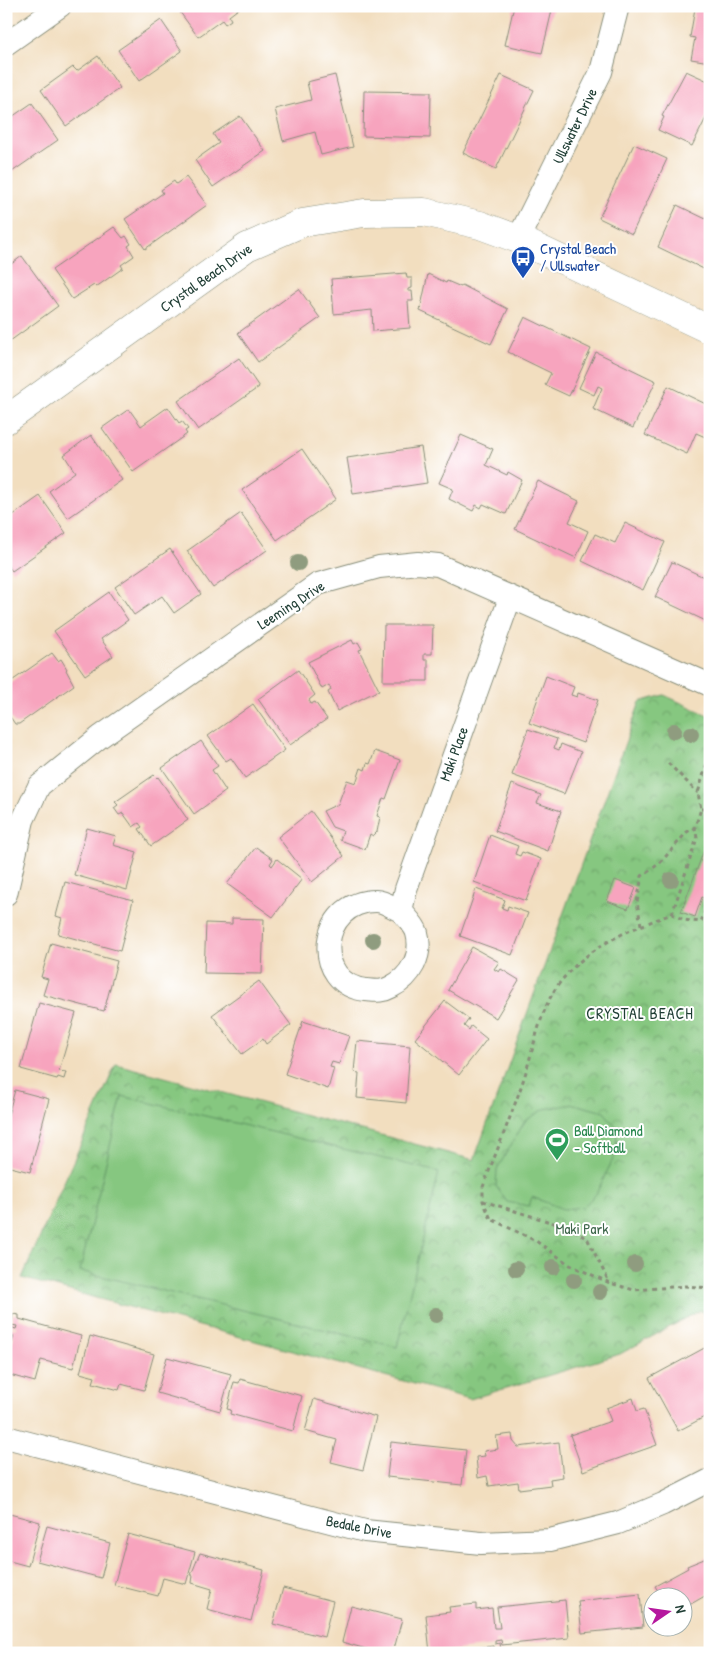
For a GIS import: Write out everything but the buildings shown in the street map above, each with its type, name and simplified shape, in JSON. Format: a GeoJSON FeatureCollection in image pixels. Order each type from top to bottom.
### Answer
{"type":"FeatureCollection","features":[{"type":"Feature","properties":{"kind":"street"},"geometry":{"type":"LineString","coordinates":[[6,44],[60,6]]}},
{"type":"Feature","properties":{"kind":"street","name":"Ullswater Drive"},"geometry":{"type":"LineString","coordinates":[[518,240],[601,72],[618,6]]}},
{"type":"Feature","properties":{"kind":"street","name":"Crystal Beach Drive"},"geometry":{"type":"LineString","coordinates":[[6,420],[247,247],[302,223],[364,213],[424,212],[480,225],[518,240],[710,330]]}},
{"type":"Feature","properties":{"kind":"street","name":"Leeming Drive"},"geometry":{"type":"LineString","coordinates":[[6,894],[23,820],[39,786],[100,736],[318,584],[379,566],[418,563],[438,565],[710,685]]}},
{"type":"Feature","properties":{"kind":"street","name":"Maki Place"},"geometry":{"type":"LineString","coordinates":[[401,911],[409,880],[510,598]]}},
{"type":"Feature","properties":{"kind":"street"},"geometry":{"type":"LineString","coordinates":[[378,901],[401,911],[417,932],[417,958],[404,980],[381,992],[355,989],[335,973],[327,948],[333,923],[352,906],[378,901]]}},
{"type":"Feature","properties":{"kind":"street","name":"Bedale Drive"},"geometry":{"type":"LineString","coordinates":[[6,1437],[364,1531],[482,1543],[550,1540],[618,1523],[663,1504],[710,1480]]}},
{"type":"Feature","properties":{"kind":"path"},"geometry":{"type":"LineString","coordinates":[[672,914],[697,838],[695,827],[701,809],[698,793],[710,753]]}},
{"type":"Feature","properties":{"kind":"path"},"geometry":{"type":"LineString","coordinates":[[668,762],[698,793]]}},
{"type":"Feature","properties":{"kind":"path"},"geometry":{"type":"LineString","coordinates":[[701,809],[710,809]]}},
{"type":"Feature","properties":{"kind":"path"},"geometry":{"type":"LineString","coordinates":[[641,925],[637,902],[642,876],[660,863],[687,832],[695,827]]}},
{"type":"Feature","properties":{"kind":"path"},"geometry":{"type":"LineString","coordinates":[[705,910],[701,922],[684,920],[672,914],[613,938],[585,956],[557,986],[539,1026],[523,1081],[483,1187],[483,1201],[491,1219],[536,1240],[570,1265],[610,1283],[634,1290],[685,1286],[710,1288]]}},
{"type":"Feature","properties":{"kind":"path"},"geometry":{"type":"LineString","coordinates":[[483,1201],[572,1229],[588,1240],[610,1283]]}},
{"type":"Feature","properties":{"kind":"green space","name":"Maki Park"},"geometry":{"type":"Polygon","coordinates":[[[664,695],[710,716],[710,1324],[701,1310],[620,1354],[470,1399],[22,1278],[116,1064],[474,1160],[640,702],[664,695]]]}},
{"type":"Feature","properties":{"kind":"green space"},"geometry":{"type":"Polygon","coordinates":[[[122,1096],[439,1172],[397,1347],[80,1271],[122,1096]]]}},
{"type":"Feature","properties":{"kind":"green space","name":"Ball Diamond - Softball"},"geometry":{"type":"Polygon","coordinates":[[[574,1104],[604,1112],[617,1128],[616,1153],[596,1194],[583,1207],[563,1209],[532,1197],[529,1206],[507,1202],[496,1186],[497,1169],[525,1121],[544,1109],[574,1104]]]}},
{"type":"Feature","properties":{"kind":"place","name":"Crystal Beach / Ullswater"},"geometry":{"type":"Point","coordinates":[523,279]}},
{"type":"Feature","properties":{"kind":"place","name":"Ball Diamond - Softball"},"geometry":{"type":"Point","coordinates":[557,1161]}},
{"type":"Feature","properties":{"kind":"district","name":"CRYSTAL BEACH"},"geometry":{"type":"Point","coordinates":[640,1013]}}]}
